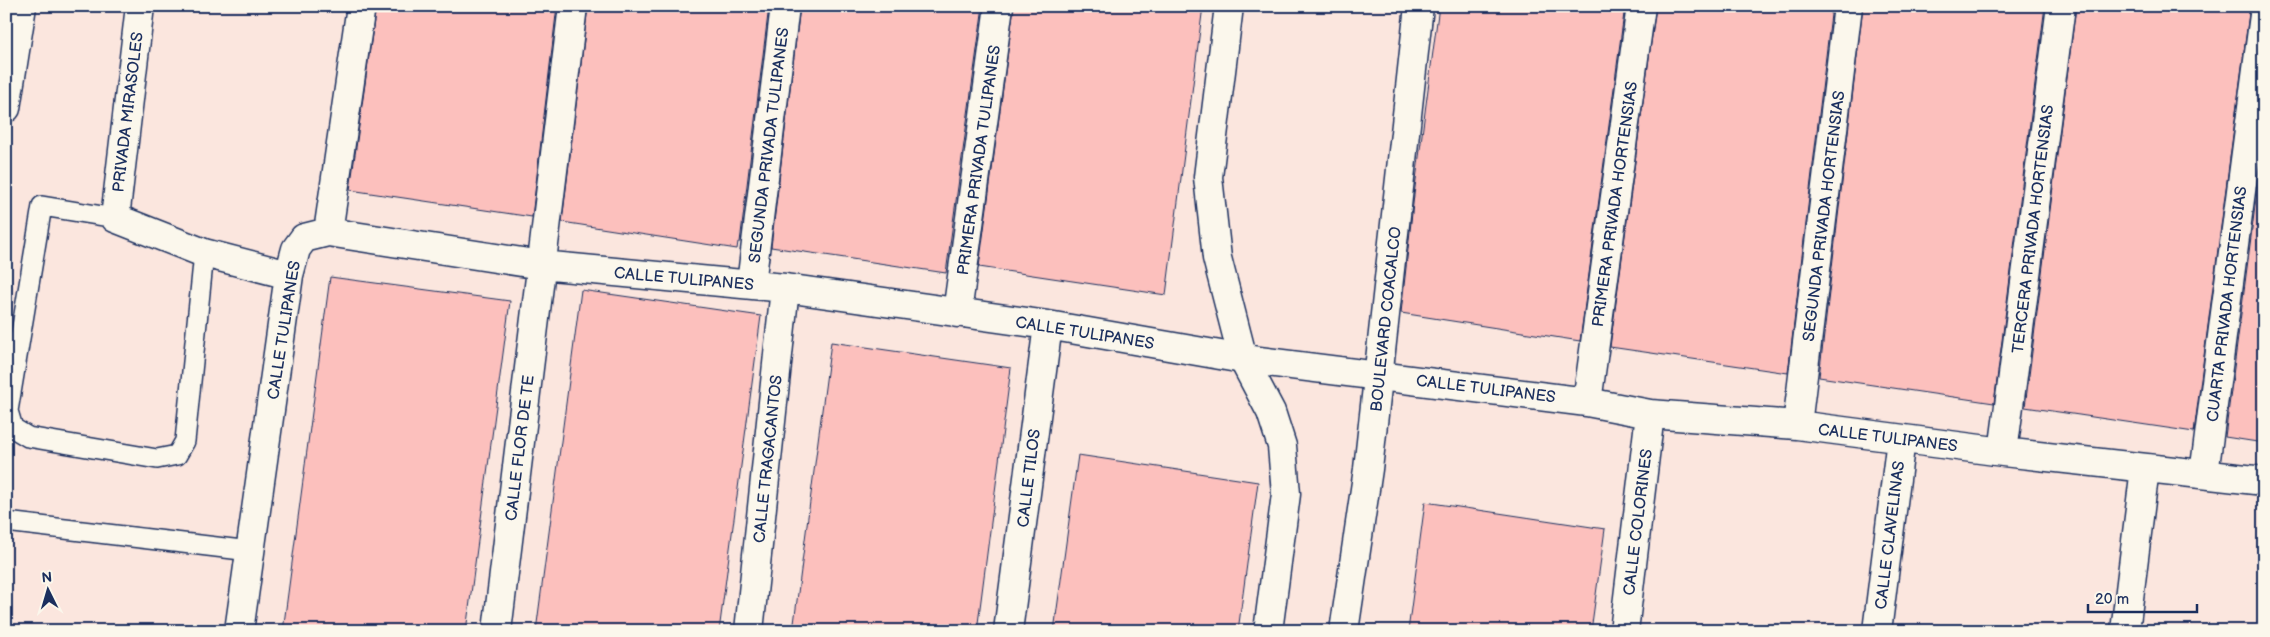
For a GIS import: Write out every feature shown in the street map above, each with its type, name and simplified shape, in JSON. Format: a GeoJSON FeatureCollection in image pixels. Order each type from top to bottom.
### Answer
{"type":"FeatureCollection","features":[{"type":"Feature","properties":{"kind":"street"},"geometry":{"type":"LineString","coordinates":[[6,108],[22,6]]}},
{"type":"Feature","properties":{"kind":"street","name":"PRIVADA MIRASOLES"},"geometry":{"type":"LineString","coordinates":[[115,218],[140,6]]}},
{"type":"Feature","properties":{"kind":"street"},"geometry":{"type":"LineString","coordinates":[[328,232],[361,6]]}},
{"type":"Feature","properties":{"kind":"street","name":"CALLE FLOR DE TE"},"geometry":{"type":"LineString","coordinates":[[497,631],[573,6]]}},
{"type":"Feature","properties":{"kind":"street","name":"SEGUNDA PRIVADA TULIPANES"},"geometry":{"type":"LineString","coordinates":[[751,284],[785,6]]}},
{"type":"Feature","properties":{"kind":"street","name":"PRIMERA PRIVADA TULIPANES"},"geometry":{"type":"LineString","coordinates":[[957,313],[999,6]]}},
{"type":"Feature","properties":{"kind":"street"},"geometry":{"type":"LineString","coordinates":[[1229,6],[1208,176],[1217,258],[1243,359],[1271,412],[1282,446],[1286,494],[1268,631]]}},
{"type":"Feature","properties":{"kind":"street","name":"BOULEVARD COACALCO"},"geometry":{"type":"LineString","coordinates":[[1344,631],[1368,469],[1419,6]]}},
{"type":"Feature","properties":{"kind":"street","name":"PRIMERA PRIVADA HORTENSIAS"},"geometry":{"type":"LineString","coordinates":[[1588,402],[1640,6]]}},
{"type":"Feature","properties":{"kind":"street","name":"SEGUNDA PRIVADA HORTENSIAS"},"geometry":{"type":"LineString","coordinates":[[1797,425],[1848,6]]}},
{"type":"Feature","properties":{"kind":"street","name":"TERCERA PRIVADA HORTENSIAS"},"geometry":{"type":"LineString","coordinates":[[2003,452],[2061,6]]}},
{"type":"Feature","properties":{"kind":"street","name":"CUARTA PRIVADA HORTENSIAS"},"geometry":{"type":"LineString","coordinates":[[2204,474],[2264,15]]}},
{"type":"Feature","properties":{"kind":"street"},"geometry":{"type":"LineString","coordinates":[[115,218],[204,253],[289,274]]}},
{"type":"Feature","properties":{"kind":"street","name":"CALLE TULIPANES"},"geometry":{"type":"LineString","coordinates":[[239,631],[289,274],[296,249],[304,238],[328,232],[541,265],[785,288],[1048,325],[1243,359],[1379,374],[1588,402],[1650,414],[1797,425],[2003,452],[2264,481]]}},
{"type":"Feature","properties":{"kind":"street","name":"CALLE TRAGACANTOS"},"geometry":{"type":"LineString","coordinates":[[749,631],[785,288]]}},
{"type":"Feature","properties":{"kind":"street","name":"CALLE TILOS"},"geometry":{"type":"LineString","coordinates":[[1008,631],[1048,325]]}},
{"type":"Feature","properties":{"kind":"street","name":"CALLE COLORINES"},"geometry":{"type":"LineString","coordinates":[[1624,631],[1650,414]]}},
{"type":"Feature","properties":{"kind":"street","name":"CALLE CLAVELINAS"},"geometry":{"type":"LineString","coordinates":[[1877,631],[1901,439]]}},
{"type":"Feature","properties":{"kind":"street"},"geometry":{"type":"LineString","coordinates":[[2125,631],[2145,468]]}},
{"type":"Feature","properties":{"kind":"lane"},"geometry":{"type":"LineString","coordinates":[[115,218],[42,206],[8,411],[13,428],[28,437],[157,459],[177,455],[185,441],[204,253]]}},
{"type":"Feature","properties":{"kind":"lane"},"geometry":{"type":"LineString","coordinates":[[6,522],[250,551]]}},
{"type":"Feature","properties":{"kind":"building"},"geometry":{"type":"Polygon","coordinates":[[[376,6],[557,6],[532,217],[350,190],[376,6]]]}},
{"type":"Feature","properties":{"kind":"building"},"geometry":{"type":"Polygon","coordinates":[[[588,6],[769,6],[740,242],[738,242],[737,249],[562,222],[588,6]]]}},
{"type":"Feature","properties":{"kind":"building"},"geometry":{"type":"Polygon","coordinates":[[[800,6],[983,6],[946,273],[771,247],[800,6]]]}},
{"type":"Feature","properties":{"kind":"building"},"geometry":{"type":"Polygon","coordinates":[[[1014,6],[1203,6],[1166,295],[979,267],[1014,6]]]}},
{"type":"Feature","properties":{"kind":"building"},"geometry":{"type":"Polygon","coordinates":[[[1439,6],[1625,6],[1580,341],[1401,313],[1414,195],[1439,6]]]}},
{"type":"Feature","properties":{"kind":"building"},"geometry":{"type":"Polygon","coordinates":[[[1656,6],[1832,6],[1788,373],[1610,347],[1656,6]]]}},
{"type":"Feature","properties":{"kind":"building"},"geometry":{"type":"Polygon","coordinates":[[[1863,6],[2045,6],[1994,403],[1819,377],[1863,6]]]}},
{"type":"Feature","properties":{"kind":"building"},"geometry":{"type":"Polygon","coordinates":[[[2076,6],[2251,6],[2194,432],[2025,407],[2076,6]]]}},
{"type":"Feature","properties":{"kind":"building"},"geometry":{"type":"Polygon","coordinates":[[[2264,137],[2264,443],[2225,437],[2264,137]]]}},
{"type":"Feature","properties":{"kind":"building"},"geometry":{"type":"Polygon","coordinates":[[[330,277],[510,301],[466,631],[283,631],[330,277]]]}},
{"type":"Feature","properties":{"kind":"building"},"geometry":{"type":"Polygon","coordinates":[[[581,290],[761,316],[719,631],[536,631],[581,290]]]}},
{"type":"Feature","properties":{"kind":"building"},"geometry":{"type":"Polygon","coordinates":[[[831,342],[1011,368],[977,631],[793,631],[831,342]]]}},
{"type":"Feature","properties":{"kind":"building"},"geometry":{"type":"Polygon","coordinates":[[[1078,455],[1258,482],[1238,631],[1054,631],[1078,455]]]}},
{"type":"Feature","properties":{"kind":"building"},"geometry":{"type":"Polygon","coordinates":[[[1425,502],[1605,529],[1591,631],[1408,631],[1425,502]]]}}]}
